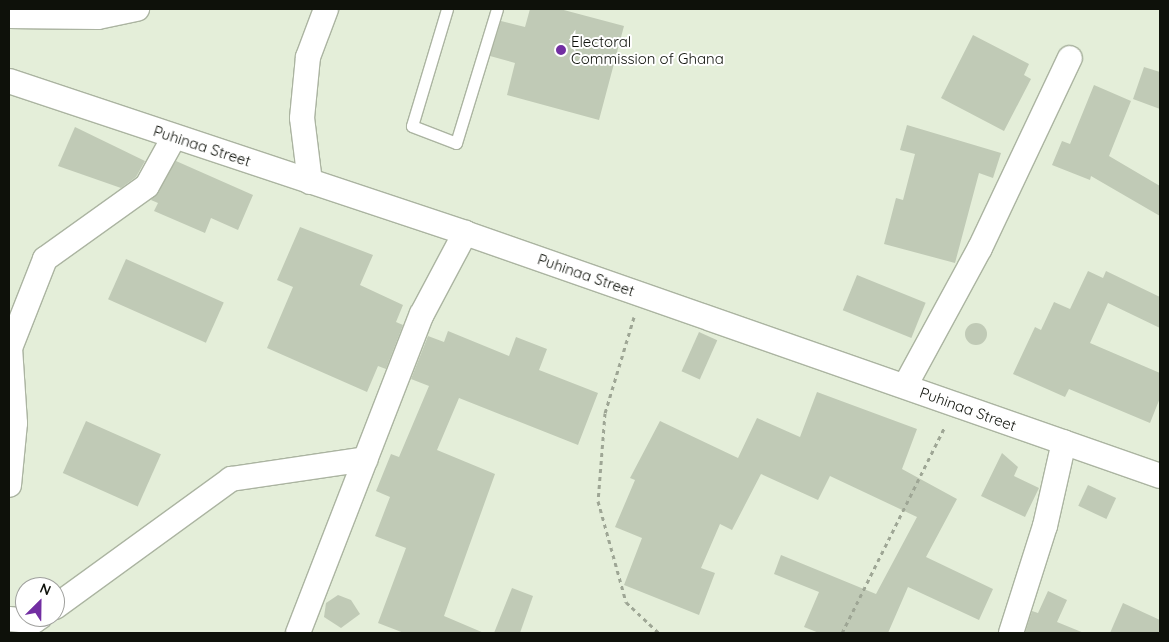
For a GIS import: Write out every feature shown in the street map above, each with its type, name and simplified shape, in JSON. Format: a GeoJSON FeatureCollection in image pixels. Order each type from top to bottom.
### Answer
{"type":"FeatureCollection","features":[{"type":"Feature","properties":{"kind":"street"},"geometry":{"type":"LineString","coordinates":[[9,16],[98,17],[137,9]]}},
{"type":"Feature","properties":{"kind":"street"},"geometry":{"type":"LineString","coordinates":[[310,182],[302,118],[308,58],[326,9]]}},
{"type":"Feature","properties":{"kind":"street"},"geometry":{"type":"LineString","coordinates":[[905,386],[980,248],[1070,58]]}},
{"type":"Feature","properties":{"kind":"street","name":"Puhinaa Street"},"geometry":{"type":"LineString","coordinates":[[9,81],[465,233],[905,386],[955,406],[1160,476]]}},
{"type":"Feature","properties":{"kind":"street"},"geometry":{"type":"LineString","coordinates":[[9,484],[15,423],[10,348],[45,259],[147,186],[174,137]]}},
{"type":"Feature","properties":{"kind":"street"},"geometry":{"type":"LineString","coordinates":[[298,633],[422,314],[465,233]]}},
{"type":"Feature","properties":{"kind":"street"},"geometry":{"type":"LineString","coordinates":[[1011,633],[1045,526],[1064,442]]}},
{"type":"Feature","properties":{"kind":"street"},"geometry":{"type":"LineString","coordinates":[[65,600],[231,479],[366,459]]}},
{"type":"Feature","properties":{"kind":"lane"},"geometry":{"type":"LineString","coordinates":[[446,9],[412,126],[456,143],[461,140],[497,9]]}},
{"type":"Feature","properties":{"kind":"path"},"geometry":{"type":"LineString","coordinates":[[641,294],[605,413],[598,501],[626,602],[659,633]]}},
{"type":"Feature","properties":{"kind":"path"},"geometry":{"type":"LineString","coordinates":[[842,633],[955,406]]}},
{"type":"Feature","properties":{"kind":"building"},"geometry":{"type":"Polygon","coordinates":[[[530,9],[560,9],[624,26],[599,120],[507,95],[515,63],[490,56],[501,21],[525,27],[530,9]]]}},
{"type":"Feature","properties":{"kind":"building"},"geometry":{"type":"Polygon","coordinates":[[[973,35],[1029,64],[1024,75],[1031,79],[1004,131],[941,98],[973,35]]]}},
{"type":"Feature","properties":{"kind":"building"},"geometry":{"type":"Polygon","coordinates":[[[1144,67],[1160,72],[1160,109],[1133,99],[1144,67]]]}},
{"type":"Feature","properties":{"kind":"building"},"geometry":{"type":"Polygon","coordinates":[[[1094,85],[1131,101],[1109,156],[1160,186],[1160,216],[1091,176],[1090,180],[1052,165],[1062,141],[1070,144],[1094,85]]]}},
{"type":"Feature","properties":{"kind":"building"},"geometry":{"type":"Polygon","coordinates":[[[907,125],[1001,153],[993,178],[979,173],[955,263],[884,244],[896,198],[903,200],[915,154],[900,150],[907,125]]]}},
{"type":"Feature","properties":{"kind":"building"},"geometry":{"type":"Polygon","coordinates":[[[75,127],[145,161],[136,177],[121,188],[58,166],[75,127]]]}},
{"type":"Feature","properties":{"kind":"building"},"geometry":{"type":"Polygon","coordinates":[[[176,161],[253,195],[238,230],[211,218],[205,233],[154,211],[158,203],[151,200],[176,161]]]}},
{"type":"Feature","properties":{"kind":"building"},"geometry":{"type":"Polygon","coordinates":[[[300,227],[373,255],[360,285],[403,305],[396,322],[403,325],[386,369],[378,366],[367,392],[267,348],[293,287],[277,280],[300,227]]]}},
{"type":"Feature","properties":{"kind":"building"},"geometry":{"type":"Polygon","coordinates":[[[126,259],[224,303],[206,343],[108,299],[126,259]]]}},
{"type":"Feature","properties":{"kind":"building"},"geometry":{"type":"Polygon","coordinates":[[[1088,271],[1103,278],[1106,271],[1160,297],[1160,328],[1108,303],[1090,343],[1160,373],[1160,398],[1150,423],[1069,389],[1065,397],[1013,374],[1035,327],[1041,330],[1054,302],[1070,309],[1088,271]]]}},
{"type":"Feature","properties":{"kind":"building"},"geometry":{"type":"Polygon","coordinates":[[[857,275],[926,303],[911,338],[843,310],[857,275]]]}},
{"type":"Feature","properties":{"kind":"building"},"geometry":{"type":"Polygon","coordinates":[[[976,323],[984,326],[987,334],[984,342],[976,345],[968,342],[965,334],[968,326],[976,323]]]}},
{"type":"Feature","properties":{"kind":"building"},"geometry":{"type":"Polygon","coordinates":[[[448,331],[509,356],[516,337],[547,349],[539,370],[598,393],[578,445],[459,398],[437,450],[495,474],[444,616],[484,633],[404,633],[378,623],[406,548],[375,536],[390,497],[376,491],[391,454],[399,457],[429,386],[411,379],[428,336],[444,342],[448,331]]]}},
{"type":"Feature","properties":{"kind":"building"},"geometry":{"type":"Polygon","coordinates":[[[699,332],[717,340],[700,379],[682,371],[699,332]]]}},
{"type":"Feature","properties":{"kind":"building"},"geometry":{"type":"Polygon","coordinates":[[[817,392],[917,429],[902,469],[957,499],[926,557],[993,589],[979,620],[908,587],[888,633],[819,633],[804,627],[819,592],[774,574],[781,555],[876,594],[917,517],[830,476],[818,500],[761,474],[732,530],[720,524],[701,568],[715,573],[699,615],[624,585],[642,538],[615,527],[635,480],[630,478],[660,421],[738,458],[757,418],[800,437],[817,392]]]}},
{"type":"Feature","properties":{"kind":"building"},"geometry":{"type":"Polygon","coordinates":[[[86,421],[161,454],[138,506],[63,473],[86,421]]]}},
{"type":"Feature","properties":{"kind":"building"},"geometry":{"type":"Polygon","coordinates":[[[1002,453],[1018,467],[1014,476],[1039,488],[1025,517],[981,496],[1002,453]]]}},
{"type":"Feature","properties":{"kind":"building"},"geometry":{"type":"Polygon","coordinates":[[[1088,485],[1116,498],[1106,519],[1078,506],[1088,485]]]}},
{"type":"Feature","properties":{"kind":"building"},"geometry":{"type":"Polygon","coordinates":[[[512,588],[533,596],[520,633],[494,633],[512,588]]]}},
{"type":"Feature","properties":{"kind":"building"},"geometry":{"type":"Polygon","coordinates":[[[1048,591],[1067,600],[1057,622],[1084,633],[1025,633],[1032,611],[1038,613],[1048,591]]]}},
{"type":"Feature","properties":{"kind":"building"},"geometry":{"type":"Polygon","coordinates":[[[338,595],[351,600],[360,614],[341,628],[324,617],[326,603],[338,595]]]}},
{"type":"Feature","properties":{"kind":"building"},"geometry":{"type":"Polygon","coordinates":[[[1123,603],[1160,620],[1160,633],[1110,633],[1123,603]]]}},
{"type":"Feature","properties":{"kind":"place","name":"Electoral Commission of Ghana"},"geometry":{"type":"Point","coordinates":[561,50]}}]}
